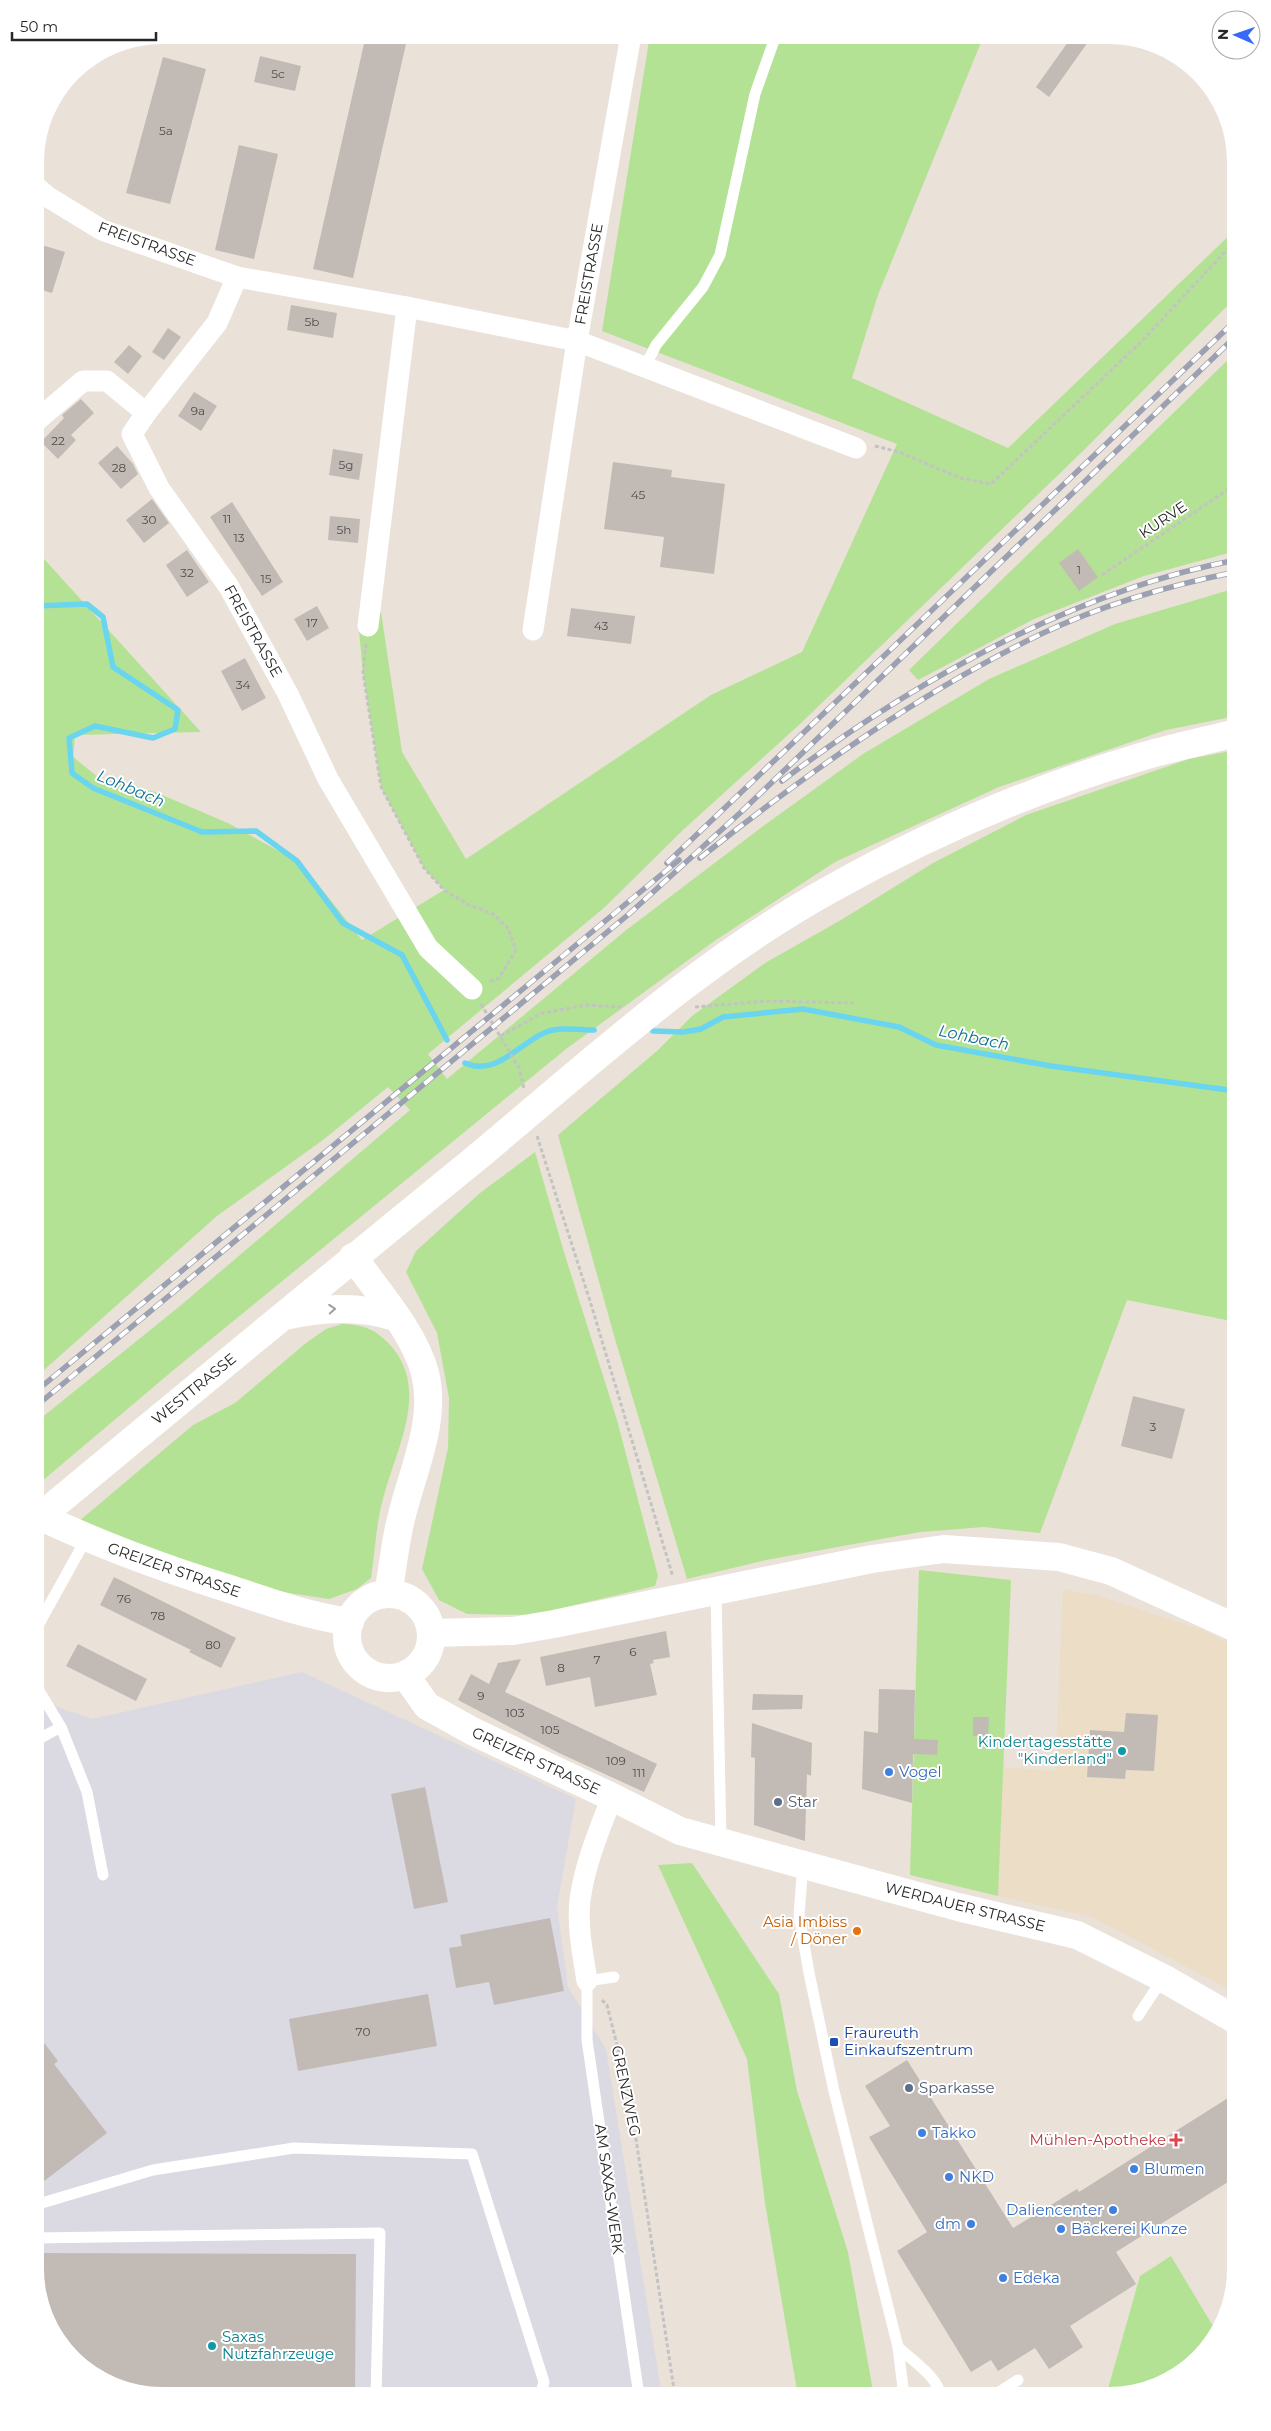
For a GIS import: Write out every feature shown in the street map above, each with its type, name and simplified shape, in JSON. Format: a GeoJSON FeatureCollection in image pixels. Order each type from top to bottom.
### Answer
{"type":"FeatureCollection","features":[{"type":"Feature","properties":{"kind":"main road","name":"WESTTRASSE"},"geometry":{"type":"LineString","coordinates":[[44,1513],[664,1002],[721,960],[825,892],[909,846],[998,807],[1076,778],[1145,756],[1227,735]]}},
{"type":"Feature","properties":{"kind":"main road"},"geometry":{"type":"LineString","coordinates":[[353,1257],[409,1335],[425,1374],[428,1405],[425,1431],[401,1517],[388,1594]]}},
{"type":"Feature","properties":{"kind":"main road"},"geometry":{"type":"LineString","coordinates":[[284,1316],[314,1310],[344,1308],[364,1309],[395,1317]]}},
{"type":"Feature","properties":{"kind":"main road","name":"GREIZER STRASSE"},"geometry":{"type":"LineString","coordinates":[[44,1518],[86,1539],[151,1565],[316,1617],[350,1622]]}},
{"type":"Feature","properties":{"kind":"main road"},"geometry":{"type":"LineString","coordinates":[[431,1633],[513,1631],[716,1592],[872,1559],[944,1549],[1059,1557],[1111,1571],[1227,1624]]}},
{"type":"Feature","properties":{"kind":"main road"},"geometry":{"type":"LineString","coordinates":[[388,1594],[401,1595],[422,1609],[428,1620],[431,1633],[430,1646],[416,1668],[405,1675],[392,1678],[378,1676],[366,1670],[356,1661],[350,1649],[348,1635],[350,1622],[356,1611],[365,1602],[376,1596],[388,1594]]}},
{"type":"Feature","properties":{"kind":"main road","name":"GREIZER STRASSE"},"geometry":{"type":"LineString","coordinates":[[405,1675],[427,1706],[474,1732],[680,1831]]}},
{"type":"Feature","properties":{"kind":"main road","name":"WERDAUER STRASSE"},"geometry":{"type":"LineString","coordinates":[[680,1831],[958,1907],[1077,1935],[1163,1978],[1227,2015]]}},
{"type":"Feature","properties":{"kind":"street","name":"FREISTRASSE"},"geometry":{"type":"LineString","coordinates":[[44,194],[102,230],[237,277],[407,307],[577,341],[629,44]]}},
{"type":"Feature","properties":{"kind":"street","name":"FREISTRASSE"},"geometry":{"type":"LineString","coordinates":[[237,277],[217,323],[146,413],[132,434],[159,488],[229,587],[288,694],[328,779],[428,948],[472,989]]}},
{"type":"Feature","properties":{"kind":"street"},"geometry":{"type":"LineString","coordinates":[[368,626],[407,307]]}},
{"type":"Feature","properties":{"kind":"street"},"geometry":{"type":"LineString","coordinates":[[533,630],[577,341],[856,448]]}},
{"type":"Feature","properties":{"kind":"street"},"geometry":{"type":"LineString","coordinates":[[44,414],[83,381],[108,381],[146,413]]}},
{"type":"Feature","properties":{"kind":"street"},"geometry":{"type":"LineString","coordinates":[[587,1981],[580,1928],[580,1901],[589,1855],[612,1797]]}},
{"type":"Feature","properties":{"kind":"lane"},"geometry":{"type":"LineString","coordinates":[[645,367],[656,345],[702,287],[720,256],[755,94],[773,44]]}},
{"type":"Feature","properties":{"kind":"lane"},"geometry":{"type":"LineString","coordinates":[[44,1615],[86,1539]]}},
{"type":"Feature","properties":{"kind":"lane"},"geometry":{"type":"LineString","coordinates":[[716,1592],[721,1842]]}},
{"type":"Feature","properties":{"kind":"lane"},"geometry":{"type":"LineString","coordinates":[[44,1699],[61,1727],[87,1792],[103,1875]]}},
{"type":"Feature","properties":{"kind":"lane"},"geometry":{"type":"LineString","coordinates":[[44,1736],[61,1727]]}},
{"type":"Feature","properties":{"kind":"lane"},"geometry":{"type":"LineString","coordinates":[[803,1864],[799,1915],[809,1973],[834,2091],[898,2347],[903,2387]]}},
{"type":"Feature","properties":{"kind":"lane"},"geometry":{"type":"LineString","coordinates":[[587,1981],[614,1976]]}},
{"type":"Feature","properties":{"kind":"lane"},"geometry":{"type":"LineString","coordinates":[[1138,2016],[1163,1978]]}},
{"type":"Feature","properties":{"kind":"lane","name":"AM SAXAS-WERK"},"geometry":{"type":"LineString","coordinates":[[587,1981],[587,2040],[638,2387]]}},
{"type":"Feature","properties":{"kind":"lane"},"geometry":{"type":"LineString","coordinates":[[44,2202],[153,2170],[294,2148],[472,2154],[544,2382],[543,2387]]}},
{"type":"Feature","properties":{"kind":"lane"},"geometry":{"type":"LineString","coordinates":[[44,2238],[380,2233],[376,2387]]}},
{"type":"Feature","properties":{"kind":"lane"},"geometry":{"type":"LineString","coordinates":[[898,2347],[939,2387]]}},
{"type":"Feature","properties":{"kind":"lane"},"geometry":{"type":"LineString","coordinates":[[1007,2387],[1018,2380]]}},
{"type":"Feature","properties":{"kind":"path"},"geometry":{"type":"LineString","coordinates":[[856,448],[879,445],[960,478],[991,484],[1143,340],[1227,250]]}},
{"type":"Feature","properties":{"kind":"path","name":"KURVE"},"geometry":{"type":"LineString","coordinates":[[1102,575],[1227,490]]}},
{"type":"Feature","properties":{"kind":"path"},"geometry":{"type":"LineString","coordinates":[[368,626],[362,673],[381,787],[424,868],[444,890],[469,905],[493,914],[508,928],[516,950],[499,978],[472,989],[510,1050],[519,1068],[525,1093]]}},
{"type":"Feature","properties":{"kind":"path"},"geometry":{"type":"LineString","coordinates":[[535,1128],[590,1301],[680,1599]]}},
{"type":"Feature","properties":{"kind":"path","name":"GRENZWEG"},"geometry":{"type":"LineString","coordinates":[[587,1981],[607,2005],[629,2093],[674,2387]]}},
{"type":"Feature","properties":{"kind":"shaded area"},"geometry":{"type":"Polygon","coordinates":[[[1063,1589],[1098,1596],[1203,1630],[1227,1642],[1227,1988],[1092,1917],[998,1896],[1003,1767],[1055,1771],[1063,1589]]]}},
{"type":"Feature","properties":{"kind":"shaded area"},"geometry":{"type":"Polygon","coordinates":[[[302,1672],[576,1799],[557,1906],[568,1987],[606,2049],[661,2387],[154,2387],[124,2381],[110,2375],[78,2353],[68,2341],[53,2314],[46,2292],[44,2277],[44,1702],[92,1719],[302,1672]]]}},
{"type":"Feature","properties":{"kind":"green space"},"geometry":{"type":"Polygon","coordinates":[[[649,44],[980,44],[878,295],[852,378],[1008,448],[1227,238],[1227,306],[1083,451],[800,724],[683,830],[605,907],[428,1054],[447,1079],[625,931],[762,827],[863,754],[989,679],[1115,624],[1227,591],[1227,718],[1166,730],[999,787],[835,862],[713,942],[566,1049],[176,1368],[44,1479],[44,1416],[180,1306],[410,1110],[388,1087],[323,1140],[217,1216],[44,1370],[44,559],[201,732],[75,735],[73,757],[99,778],[155,792],[228,823],[302,864],[362,940],[444,890],[424,868],[381,787],[363,673],[359,631],[381,612],[402,752],[466,859],[711,695],[802,652],[897,444],[602,331],[649,44]]]}},
{"type":"Feature","properties":{"kind":"green space"},"geometry":{"type":"Polygon","coordinates":[[[1227,361],[1227,553],[1144,576],[1034,619],[918,680],[909,670],[1227,361]]]}},
{"type":"Feature","properties":{"kind":"green space"},"geometry":{"type":"Polygon","coordinates":[[[1227,752],[1227,1320],[1127,1300],[1040,1533],[984,1527],[920,1532],[766,1560],[687,1579],[615,1339],[558,1135],[658,1050],[692,1016],[765,963],[841,920],[933,863],[1026,815],[1189,759],[1227,752]]]}},
{"type":"Feature","properties":{"kind":"green space"},"geometry":{"type":"Polygon","coordinates":[[[535,1152],[563,1249],[617,1420],[658,1576],[655,1586],[533,1615],[467,1614],[439,1600],[422,1569],[448,1448],[449,1398],[437,1333],[406,1272],[416,1251],[480,1193],[535,1152]]]}},
{"type":"Feature","properties":{"kind":"green space"},"geometry":{"type":"Polygon","coordinates":[[[342,1324],[364,1327],[381,1336],[392,1347],[403,1364],[408,1383],[409,1402],[406,1422],[381,1509],[371,1578],[357,1589],[329,1599],[275,1591],[177,1562],[78,1522],[193,1425],[235,1403],[306,1343],[326,1329],[342,1324]]]}},
{"type":"Feature","properties":{"kind":"green space"},"geometry":{"type":"Polygon","coordinates":[[[919,1570],[1011,1580],[998,1896],[910,1875],[919,1570]]]}},
{"type":"Feature","properties":{"kind":"green space"},"geometry":{"type":"Polygon","coordinates":[[[692,1863],[779,1994],[797,2091],[848,2252],[872,2387],[796,2387],[765,2203],[747,2059],[658,1865],[692,1863]]]}},
{"type":"Feature","properties":{"kind":"green space"},"geometry":{"type":"Polygon","coordinates":[[[1171,2256],[1212,2325],[1193,2353],[1168,2371],[1147,2381],[1132,2385],[1109,2387],[1140,2276],[1171,2256]]]}},
{"type":"Feature","properties":{"kind":"building"},"geometry":{"type":"Polygon","coordinates":[[[364,44],[406,44],[353,278],[313,269],[364,44]]]}},
{"type":"Feature","properties":{"kind":"building"},"geometry":{"type":"Polygon","coordinates":[[[1067,44],[1087,44],[1049,97],[1036,87],[1067,44]]]}},
{"type":"Feature","properties":{"kind":"building"},"geometry":{"type":"Polygon","coordinates":[[[260,56],[301,66],[295,91],[254,82],[260,56]]]}},
{"type":"Feature","properties":{"kind":"building"},"geometry":{"type":"Polygon","coordinates":[[[163,57],[206,69],[170,204],[126,193],[163,57]]]}},
{"type":"Feature","properties":{"kind":"building"},"geometry":{"type":"Polygon","coordinates":[[[239,145],[278,154],[254,259],[215,250],[239,145]]]}},
{"type":"Feature","properties":{"kind":"building"},"geometry":{"type":"Polygon","coordinates":[[[44,246],[65,252],[52,293],[44,291],[44,246]]]}},
{"type":"Feature","properties":{"kind":"building"},"geometry":{"type":"Polygon","coordinates":[[[291,305],[337,313],[333,338],[287,330],[291,305]]]}},
{"type":"Feature","properties":{"kind":"building"},"geometry":{"type":"Polygon","coordinates":[[[168,328],[181,337],[164,360],[152,352],[168,328]]]}},
{"type":"Feature","properties":{"kind":"building"},"geometry":{"type":"Polygon","coordinates":[[[129,345],[142,356],[128,374],[114,362],[129,345]]]}},
{"type":"Feature","properties":{"kind":"building"},"geometry":{"type":"Polygon","coordinates":[[[194,392],[217,406],[201,431],[178,416],[194,392]]]}},
{"type":"Feature","properties":{"kind":"building"},"geometry":{"type":"Polygon","coordinates":[[[81,399],[94,413],[71,435],[76,440],[58,459],[44,445],[44,439],[64,418],[62,415],[81,399]]]}},
{"type":"Feature","properties":{"kind":"building"},"geometry":{"type":"Polygon","coordinates":[[[117,446],[133,464],[138,474],[121,489],[98,463],[117,446]]]}},
{"type":"Feature","properties":{"kind":"building"},"geometry":{"type":"Polygon","coordinates":[[[333,449],[363,454],[359,480],[329,475],[333,449]]]}},
{"type":"Feature","properties":{"kind":"building"},"geometry":{"type":"Polygon","coordinates":[[[613,462],[672,470],[671,477],[725,484],[714,574],[660,567],[664,537],[604,529],[613,462]]]}},
{"type":"Feature","properties":{"kind":"building"},"geometry":{"type":"Polygon","coordinates":[[[152,499],[169,523],[144,543],[126,520],[152,499]]]}},
{"type":"Feature","properties":{"kind":"building"},"geometry":{"type":"Polygon","coordinates":[[[232,502],[283,582],[262,596],[210,517],[232,502]]]}},
{"type":"Feature","properties":{"kind":"building"},"geometry":{"type":"Polygon","coordinates":[[[330,516],[360,519],[358,543],[328,540],[330,516]]]}},
{"type":"Feature","properties":{"kind":"building"},"geometry":{"type":"Polygon","coordinates":[[[1078,549],[1098,577],[1079,591],[1059,563],[1078,549]]]}},
{"type":"Feature","properties":{"kind":"building"},"geometry":{"type":"Polygon","coordinates":[[[187,550],[209,582],[187,597],[166,565],[187,550]]]}},
{"type":"Feature","properties":{"kind":"building"},"geometry":{"type":"Polygon","coordinates":[[[317,606],[329,628],[307,641],[294,619],[317,606]]]}},
{"type":"Feature","properties":{"kind":"building"},"geometry":{"type":"Polygon","coordinates":[[[571,608],[635,616],[631,644],[567,636],[571,608]]]}},
{"type":"Feature","properties":{"kind":"building"},"geometry":{"type":"Polygon","coordinates":[[[245,658],[266,698],[242,711],[221,671],[245,658]]]}},
{"type":"Feature","properties":{"kind":"building"},"geometry":{"type":"Polygon","coordinates":[[[1133,1396],[1185,1409],[1172,1459],[1121,1446],[1133,1396]]]}},
{"type":"Feature","properties":{"kind":"building"},"geometry":{"type":"Polygon","coordinates":[[[114,1577],[236,1638],[221,1668],[189,1652],[191,1650],[100,1605],[114,1577]]]}},
{"type":"Feature","properties":{"kind":"building"},"geometry":{"type":"Polygon","coordinates":[[[666,1631],[670,1657],[653,1660],[654,1663],[650,1664],[657,1695],[595,1707],[590,1677],[546,1686],[540,1657],[666,1631]]]}},
{"type":"Feature","properties":{"kind":"building"},"geometry":{"type":"Polygon","coordinates":[[[78,1644],[147,1679],[136,1701],[66,1666],[78,1644]]]}},
{"type":"Feature","properties":{"kind":"building"},"geometry":{"type":"Polygon","coordinates":[[[521,1659],[505,1692],[657,1764],[644,1792],[559,1753],[458,1700],[471,1674],[489,1684],[498,1663],[521,1659]]]}},
{"type":"Feature","properties":{"kind":"building"},"geometry":{"type":"Polygon","coordinates":[[[879,1689],[915,1690],[914,1739],[938,1740],[937,1755],[913,1754],[912,1803],[862,1789],[864,1731],[878,1733],[879,1689]]]}},
{"type":"Feature","properties":{"kind":"building"},"geometry":{"type":"Polygon","coordinates":[[[753,1694],[803,1695],[802,1709],[752,1710],[753,1694]]]}},
{"type":"Feature","properties":{"kind":"building","name":"Kindertagesstätte \"Kinderland\""},"geometry":{"type":"Polygon","coordinates":[[[1126,1713],[1158,1715],[1154,1771],[1126,1770],[1125,1779],[1087,1777],[1090,1730],[1124,1732],[1126,1713]]]}},
{"type":"Feature","properties":{"kind":"building"},"geometry":{"type":"Polygon","coordinates":[[[973,1717],[989,1717],[988,1736],[973,1736],[973,1717]]]}},
{"type":"Feature","properties":{"kind":"building"},"geometry":{"type":"Polygon","coordinates":[[[752,1723],[812,1743],[811,1776],[807,1774],[805,1841],[754,1825],[755,1758],[751,1757],[752,1723]]]}},
{"type":"Feature","properties":{"kind":"building"},"geometry":{"type":"Polygon","coordinates":[[[425,1787],[448,1902],[414,1909],[391,1794],[425,1787]]]}},
{"type":"Feature","properties":{"kind":"building"},"geometry":{"type":"Polygon","coordinates":[[[550,1918],[564,1991],[494,2005],[489,1982],[456,1988],[449,1948],[462,1946],[460,1935],[550,1918]]]}},
{"type":"Feature","properties":{"kind":"building"},"geometry":{"type":"Polygon","coordinates":[[[428,1994],[437,2046],[298,2071],[289,2019],[428,1994]]]}},
{"type":"Feature","properties":{"kind":"building"},"geometry":{"type":"Polygon","coordinates":[[[44,2043],[58,2061],[54,2064],[107,2133],[44,2181],[44,2043]]]}},
{"type":"Feature","properties":{"kind":"building","name":"Daliencenter"},"geometry":{"type":"Polygon","coordinates":[[[907,2060],[1013,2228],[1077,2189],[1079,2192],[1227,2099],[1227,2183],[1116,2252],[1136,2284],[1070,2326],[1083,2347],[1049,2369],[1035,2348],[998,2371],[991,2360],[971,2372],[897,2251],[927,2232],[869,2137],[890,2126],[865,2086],[907,2060]]]}},
{"type":"Feature","properties":{"kind":"building","name":"Saxas Nutzfahrzeuge"},"geometry":{"type":"Polygon","coordinates":[[[44,2253],[356,2254],[355,2387],[154,2387],[124,2381],[90,2363],[68,2341],[53,2314],[46,2292],[44,2277],[44,2253]]]}},
{"type":"Feature","properties":{"kind":"waterway","name":"Lohbach"},"geometry":{"type":"LineString","coordinates":[[44,606],[87,604],[103,617],[113,667],[178,710],[175,729],[153,738],[95,726],[69,738],[72,773],[93,788],[202,832],[256,831],[297,861],[343,923],[402,955],[447,1040]]}},
{"type":"Feature","properties":{"kind":"waterway","name":"Lohbach"},"geometry":{"type":"LineString","coordinates":[[653,1031],[683,1032],[701,1029],[723,1017],[803,1009],[899,1027],[936,1045],[1051,1066],[1227,1090]]}},
{"type":"Feature","properties":{"kind":"waterway","name":"Lohbach"},"geometry":{"type":"LineString","coordinates":[[465,1063],[476,1066],[497,1063],[535,1038],[550,1031],[562,1029],[594,1030]]}},
{"type":"Feature","properties":{"kind":"railway"},"geometry":{"type":"LineString","coordinates":[[667,863],[1227,329]]}},
{"type":"Feature","properties":{"kind":"railway"},"geometry":{"type":"LineString","coordinates":[[44,1400],[629,914],[740,813],[1227,345]]}},
{"type":"Feature","properties":{"kind":"railway"},"geometry":{"type":"LineString","coordinates":[[782,781],[832,744],[885,709],[997,645],[1055,617],[1115,594],[1175,574],[1227,562]]}},
{"type":"Feature","properties":{"kind":"railway"},"geometry":{"type":"LineString","coordinates":[[700,858],[781,796],[864,737],[951,682],[996,657],[1041,634],[1112,605],[1186,583],[1227,574]]}},
{"type":"Feature","properties":{"kind":"railway"},"geometry":{"type":"LineString","coordinates":[[44,1385],[679,860]]}},
{"type":"Feature","properties":{"kind":"place","name":"Kindertagesstätte \"Kinderland\""},"geometry":{"type":"Point","coordinates":[1122,1751]}},
{"type":"Feature","properties":{"kind":"place","name":"Vogel"},"geometry":{"type":"Point","coordinates":[889,1772]}},
{"type":"Feature","properties":{"kind":"place","name":"Star"},"geometry":{"type":"Point","coordinates":[778,1802]}},
{"type":"Feature","properties":{"kind":"place","name":"Asia Imbiss / Döner"},"geometry":{"type":"Point","coordinates":[857,1931]}},
{"type":"Feature","properties":{"kind":"place","name":"Fraureuth Einkaufszentrum"},"geometry":{"type":"Point","coordinates":[834,2042]}},
{"type":"Feature","properties":{"kind":"place","name":"Sparkasse"},"geometry":{"type":"Point","coordinates":[909,2088]}},
{"type":"Feature","properties":{"kind":"place","name":"Takko"},"geometry":{"type":"Point","coordinates":[922,2133]}},
{"type":"Feature","properties":{"kind":"place","name":"Mühlen-Apotheke"},"geometry":{"type":"Point","coordinates":[1176,2140]}},
{"type":"Feature","properties":{"kind":"place","name":"Blumen"},"geometry":{"type":"Point","coordinates":[1134,2169]}},
{"type":"Feature","properties":{"kind":"place","name":"NKD"},"geometry":{"type":"Point","coordinates":[949,2177]}},
{"type":"Feature","properties":{"kind":"place","name":"Daliencenter"},"geometry":{"type":"Point","coordinates":[1113,2210]}},
{"type":"Feature","properties":{"kind":"place","name":"dm"},"geometry":{"type":"Point","coordinates":[971,2224]}},
{"type":"Feature","properties":{"kind":"place","name":"Bäckerei Kunze"},"geometry":{"type":"Point","coordinates":[1061,2229]}},
{"type":"Feature","properties":{"kind":"place","name":"Edeka"},"geometry":{"type":"Point","coordinates":[1003,2278]}},
{"type":"Feature","properties":{"kind":"place","name":"Saxas Nutzfahrzeuge"},"geometry":{"type":"Point","coordinates":[212,2346]}}]}
